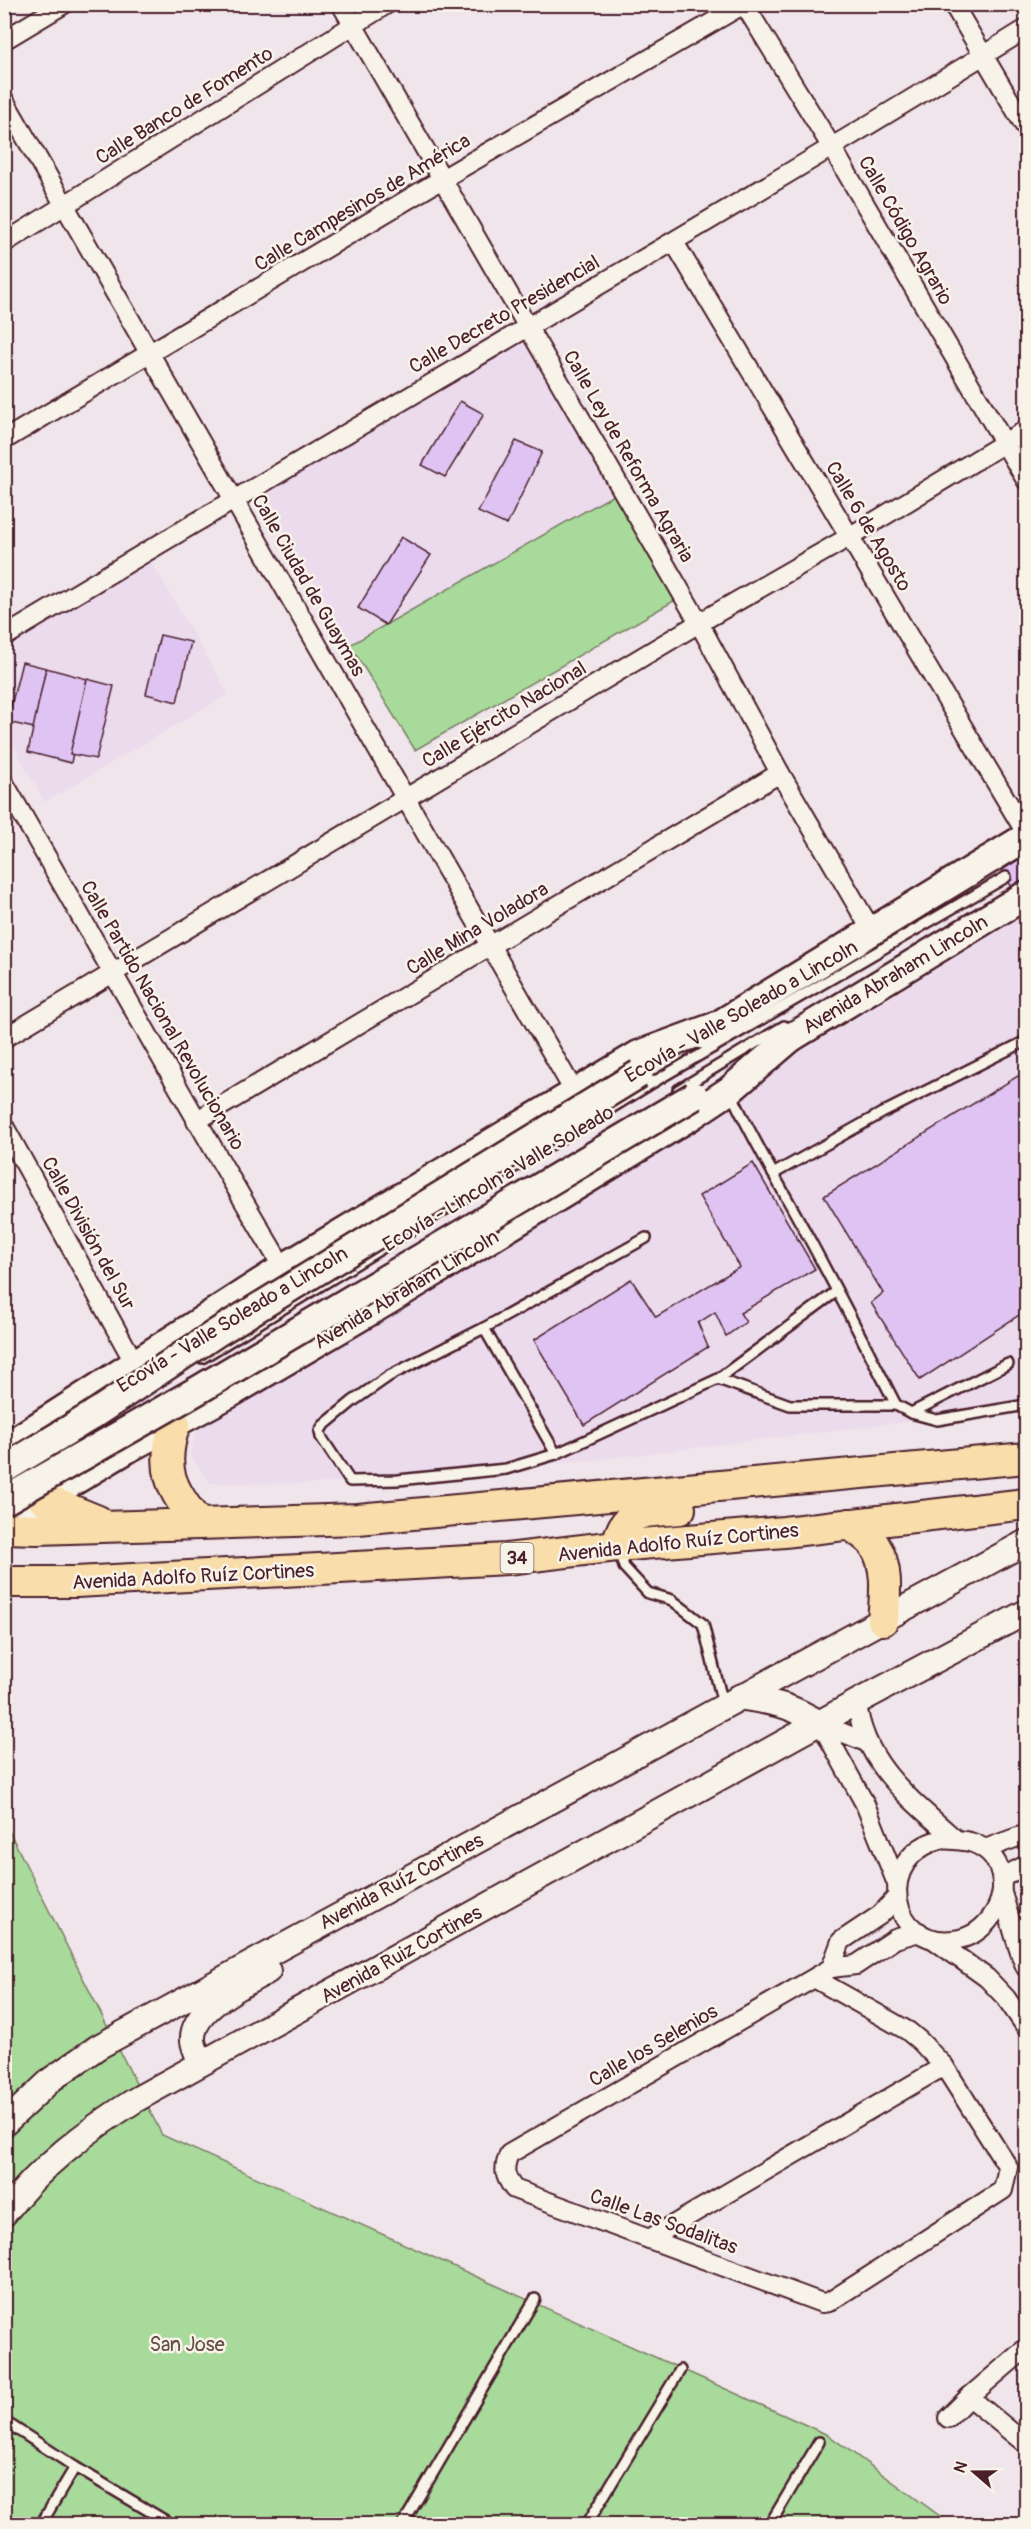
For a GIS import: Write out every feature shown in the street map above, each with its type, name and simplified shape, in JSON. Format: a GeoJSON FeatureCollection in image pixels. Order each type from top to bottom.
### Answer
{"type":"FeatureCollection","features":[{"type":"Feature","properties":{"kind":"main road"},"geometry":{"type":"LineString","coordinates":[[112,1526],[13,1482],[88,1418],[218,1332],[718,1025],[873,933],[1026,835]]}},
{"type":"Feature","properties":{"kind":"main road","name":"Avenida Abraham Lincoln"},"geometry":{"type":"LineString","coordinates":[[13,1482],[200,1389],[796,1027],[1026,894]]}},
{"type":"Feature","properties":{"kind":"main road","name":"Avenida Abraham Lincoln"},"geometry":{"type":"LineString","coordinates":[[4,1525],[13,1482],[90,1393],[134,1362],[283,1268],[638,1055],[718,1025]]}},
{"type":"Feature","properties":{"kind":"main road","name":"Avenida Abraham Lincoln"},"geometry":{"type":"LineString","coordinates":[[13,1482],[129,1448],[175,1424],[389,1300],[730,1090],[796,1027]]}},
{"type":"Feature","properties":{"kind":"main road"},"geometry":{"type":"LineString","coordinates":[[90,1393],[85,1403],[83,1416],[93,1434],[129,1448]]}},
{"type":"Feature","properties":{"kind":"main road"},"geometry":{"type":"LineString","coordinates":[[175,1424],[167,1458],[169,1476],[175,1493],[199,1524]]}},
{"type":"Feature","properties":{"kind":"main road"},"geometry":{"type":"LineString","coordinates":[[4,1525],[112,1526],[358,1519],[1026,1458]]}},
{"type":"Feature","properties":{"kind":"main road"},"geometry":{"type":"LineString","coordinates":[[617,1546],[623,1524],[630,1517],[742,1503],[813,1477]]}},
{"type":"Feature","properties":{"kind":"main road","name":"Avenida Adolfo Ruíz Cortines"},"geometry":{"type":"LineString","coordinates":[[4,1582],[76,1582],[507,1559],[1026,1504]]}},
{"type":"Feature","properties":{"kind":"main road"},"geometry":{"type":"LineString","coordinates":[[850,1524],[875,1545],[882,1562],[886,1590],[883,1620]]}},
{"type":"Feature","properties":{"kind":"main road"},"geometry":{"type":"LineString","coordinates":[[4,1564],[76,1582]]}},
{"type":"Feature","properties":{"kind":"street"},"geometry":{"type":"LineString","coordinates":[[4,40],[64,4]]}},
{"type":"Feature","properties":{"kind":"street","name":"Calle Ley de Reforma Agraria"},"geometry":{"type":"LineString","coordinates":[[341,4],[699,623],[780,773],[873,933]]}},
{"type":"Feature","properties":{"kind":"street","name":"Calle Banco de Fomento"},"geometry":{"type":"LineString","coordinates":[[4,243],[387,4]]}},
{"type":"Feature","properties":{"kind":"street","name":"Calle Código Agrario"},"geometry":{"type":"LineString","coordinates":[[744,4],[831,146],[1026,480]]}},
{"type":"Feature","properties":{"kind":"street","name":"Calle Campesinos de América"},"geometry":{"type":"LineString","coordinates":[[4,441],[442,180],[744,4]]}},
{"type":"Feature","properties":{"kind":"street"},"geometry":{"type":"LineString","coordinates":[[953,4],[1026,128]]}},
{"type":"Feature","properties":{"kind":"street","name":"Calle Decreto Presidencial"},"geometry":{"type":"LineString","coordinates":[[4,637],[234,498],[674,242],[1026,29]]}},
{"type":"Feature","properties":{"kind":"street","name":"Calle Ciudad de Guaymas"},"geometry":{"type":"LineString","coordinates":[[4,100],[575,1093]]}},
{"type":"Feature","properties":{"kind":"street","name":"Calle 6 de Agosto"},"geometry":{"type":"LineString","coordinates":[[674,242],[1026,835]]}},
{"type":"Feature","properties":{"kind":"street","name":"Calle Ejército Nacional"},"geometry":{"type":"LineString","coordinates":[[4,1038],[1026,430]]}},
{"type":"Feature","properties":{"kind":"street","name":"Calle Mina Voladora"},"geometry":{"type":"LineString","coordinates":[[196,1121],[780,773]]}},
{"type":"Feature","properties":{"kind":"street","name":"Calle Partido Nacional Revolucionario"},"geometry":{"type":"LineString","coordinates":[[4,783],[115,974],[196,1121],[283,1268]]}},
{"type":"Feature","properties":{"kind":"street","name":"Calle División del Sur"},"geometry":{"type":"LineString","coordinates":[[4,1126],[134,1362]]}},
{"type":"Feature","properties":{"kind":"street","name":"Avenida Ruíz Cortines"},"geometry":{"type":"LineString","coordinates":[[4,2124],[52,2079],[98,2047],[1026,1542]]}},
{"type":"Feature","properties":{"kind":"street"},"geometry":{"type":"LineString","coordinates":[[821,1724],[857,1702],[1026,1612]]}},
{"type":"Feature","properties":{"kind":"street"},"geometry":{"type":"LineString","coordinates":[[731,1702],[783,1704],[797,1709],[821,1724],[866,1742]]}},
{"type":"Feature","properties":{"kind":"street"},"geometry":{"type":"LineString","coordinates":[[857,1702],[859,1724],[866,1742],[897,1786],[956,1840]]}},
{"type":"Feature","properties":{"kind":"street"},"geometry":{"type":"LineString","coordinates":[[821,1724],[865,1804],[897,1891],[901,1911],[908,1923],[987,1978],[1006,1998],[1026,2027]]}},
{"type":"Feature","properties":{"kind":"street","name":"Avenida Ruiz Cortines"},"geometry":{"type":"LineString","coordinates":[[4,2214],[56,2156],[98,2123],[136,2099],[821,1724]]}},
{"type":"Feature","properties":{"kind":"street"},"geometry":{"type":"LineString","coordinates":[[985,1850],[1026,1834]]}},
{"type":"Feature","properties":{"kind":"street"},"geometry":{"type":"LineString","coordinates":[[831,1968],[841,1941],[880,1914],[897,1891],[901,1871],[917,1849],[942,1839],[971,1842],[993,1858],[1003,1885],[1020,1956],[1026,1968]]}},
{"type":"Feature","properties":{"kind":"street"},"geometry":{"type":"LineString","coordinates":[[925,1935],[946,1941],[962,1939],[975,1932],[987,1923],[996,1910],[1003,1885],[1026,1865]]}},
{"type":"Feature","properties":{"kind":"street"},"geometry":{"type":"LineString","coordinates":[[201,2063],[193,2039],[199,2019],[212,2005],[397,1900],[430,1866]]}},
{"type":"Feature","properties":{"kind":"street","name":"Calle los Selenios"},"geometry":{"type":"LineString","coordinates":[[504,2167],[509,2154],[831,1968],[856,1965],[895,1939],[925,1935]]}},
{"type":"Feature","properties":{"kind":"street"},"geometry":{"type":"LineString","coordinates":[[649,2239],[944,2066],[908,2031],[814,1978]]}},
{"type":"Feature","properties":{"kind":"street","name":"Calle Las Sodalitas"},"geometry":{"type":"LineString","coordinates":[[504,2167],[506,2179],[514,2189],[822,2303],[829,2302],[1003,2190],[1008,2167],[944,2066]]}},
{"type":"Feature","properties":{"kind":"street"},"geometry":{"type":"LineString","coordinates":[[948,2418],[1026,2348]]}},
{"type":"Feature","properties":{"kind":"street"},"geometry":{"type":"LineString","coordinates":[[969,2397],[1026,2444]]}},
{"type":"Feature","properties":{"kind":"lane","name":"Ecovía - Valle Soleado a Lincoln"},"geometry":{"type":"LineString","coordinates":[[198,1361],[662,1077],[1006,877]]}},
{"type":"Feature","properties":{"kind":"lane"},"geometry":{"type":"LineString","coordinates":[[773,1174],[882,1113],[1026,1041]]}},
{"type":"Feature","properties":{"kind":"lane"},"geometry":{"type":"LineString","coordinates":[[730,1090],[896,1405]]}},
{"type":"Feature","properties":{"kind":"lane"},"geometry":{"type":"LineString","coordinates":[[646,1238],[484,1328],[389,1376],[353,1401],[320,1431],[321,1437],[348,1479],[353,1481],[398,1480],[506,1469],[556,1454],[718,1379],[837,1291]]}},
{"type":"Feature","properties":{"kind":"lane","name":"Ecovía - Lincoln a Valle Soleado"},"geometry":{"type":"LineString","coordinates":[[13,1482],[387,1266]]}},
{"type":"Feature","properties":{"kind":"lane"},"geometry":{"type":"LineString","coordinates":[[484,1328],[556,1454]]}},
{"type":"Feature","properties":{"kind":"lane"},"geometry":{"type":"LineString","coordinates":[[911,1413],[1008,1365]]}},
{"type":"Feature","properties":{"kind":"lane"},"geometry":{"type":"LineString","coordinates":[[718,1379],[790,1405],[896,1405],[911,1413],[937,1420],[1026,1405]]}},
{"type":"Feature","properties":{"kind":"lane","name":"Ecovía - Valle Soleado a Lincoln"},"geometry":{"type":"LineString","coordinates":[[13,1482],[93,1434],[137,1398]]}},
{"type":"Feature","properties":{"kind":"lane"},"geometry":{"type":"LineString","coordinates":[[617,1546],[624,1567],[648,1593],[672,1600],[703,1624],[731,1702]]}},
{"type":"Feature","properties":{"kind":"lane"},"geometry":{"type":"LineString","coordinates":[[403,2524],[535,2299]]}},
{"type":"Feature","properties":{"kind":"lane"},"geometry":{"type":"LineString","coordinates":[[588,2524],[680,2370]]}},
{"type":"Feature","properties":{"kind":"lane"},"geometry":{"type":"LineString","coordinates":[[4,2421],[75,2467],[171,2524]]}},
{"type":"Feature","properties":{"kind":"lane"},"geometry":{"type":"LineString","coordinates":[[770,2524],[819,2442]]}},
{"type":"Feature","properties":{"kind":"lane"},"geometry":{"type":"LineString","coordinates":[[41,2524],[75,2467]]}},
{"type":"Feature","properties":{"kind":"shaded area"},"geometry":{"type":"Polygon","coordinates":[[[523,335],[617,493],[350,645],[262,495],[523,335]]]}},
{"type":"Feature","properties":{"kind":"shaded area"},"geometry":{"type":"Polygon","coordinates":[[[149,558],[228,694],[45,802],[5,731],[4,641],[149,558]]]}},
{"type":"Feature","properties":{"kind":"shaded area"},"geometry":{"type":"Polygon","coordinates":[[[1026,914],[1026,1407],[600,1459],[315,1484],[210,1483],[190,1455],[200,1420],[1026,914]]]}},
{"type":"Feature","properties":{"kind":"green space"},"geometry":{"type":"Polygon","coordinates":[[[617,493],[679,598],[415,750],[350,645],[617,493]]]}},
{"type":"Feature","properties":{"kind":"green space","name":"San Jose"},"geometry":{"type":"Polygon","coordinates":[[[4,1821],[162,2135],[828,2435],[951,2524],[5,2524],[4,1821]]]}},
{"type":"Feature","properties":{"kind":"building"},"geometry":{"type":"Polygon","coordinates":[[[460,401],[484,414],[445,477],[422,465],[460,401]]]}},
{"type":"Feature","properties":{"kind":"building"},"geometry":{"type":"Polygon","coordinates":[[[516,441],[542,452],[507,525],[478,512],[516,441]]]}},
{"type":"Feature","properties":{"kind":"building"},"geometry":{"type":"Polygon","coordinates":[[[401,537],[431,555],[386,625],[358,608],[401,537]]]}},
{"type":"Feature","properties":{"kind":"building"},"geometry":{"type":"Polygon","coordinates":[[[160,635],[191,642],[177,702],[146,694],[160,635]]]}},
{"type":"Feature","properties":{"kind":"building"},"geometry":{"type":"Polygon","coordinates":[[[22,662],[46,668],[34,728],[7,722],[22,662]]]}},
{"type":"Feature","properties":{"kind":"building"},"geometry":{"type":"Polygon","coordinates":[[[46,668],[87,679],[71,763],[28,752],[46,668]]]}},
{"type":"Feature","properties":{"kind":"building"},"geometry":{"type":"Polygon","coordinates":[[[87,679],[114,686],[96,759],[70,754],[87,679]]]}},
{"type":"Feature","properties":{"kind":"building"},"geometry":{"type":"Polygon","coordinates":[[[1026,855],[1026,886],[1015,893],[1002,870],[1026,855]]]}},
{"type":"Feature","properties":{"kind":"building"},"geometry":{"type":"Polygon","coordinates":[[[1026,1071],[1026,1321],[1022,1313],[920,1380],[871,1303],[883,1293],[824,1196],[1026,1071]]]}},
{"type":"Feature","properties":{"kind":"building"},"geometry":{"type":"Polygon","coordinates":[[[753,1163],[815,1269],[740,1313],[746,1322],[726,1336],[715,1312],[698,1323],[708,1347],[584,1425],[534,1340],[631,1279],[656,1317],[740,1267],[699,1196],[753,1163]]]}}]}
